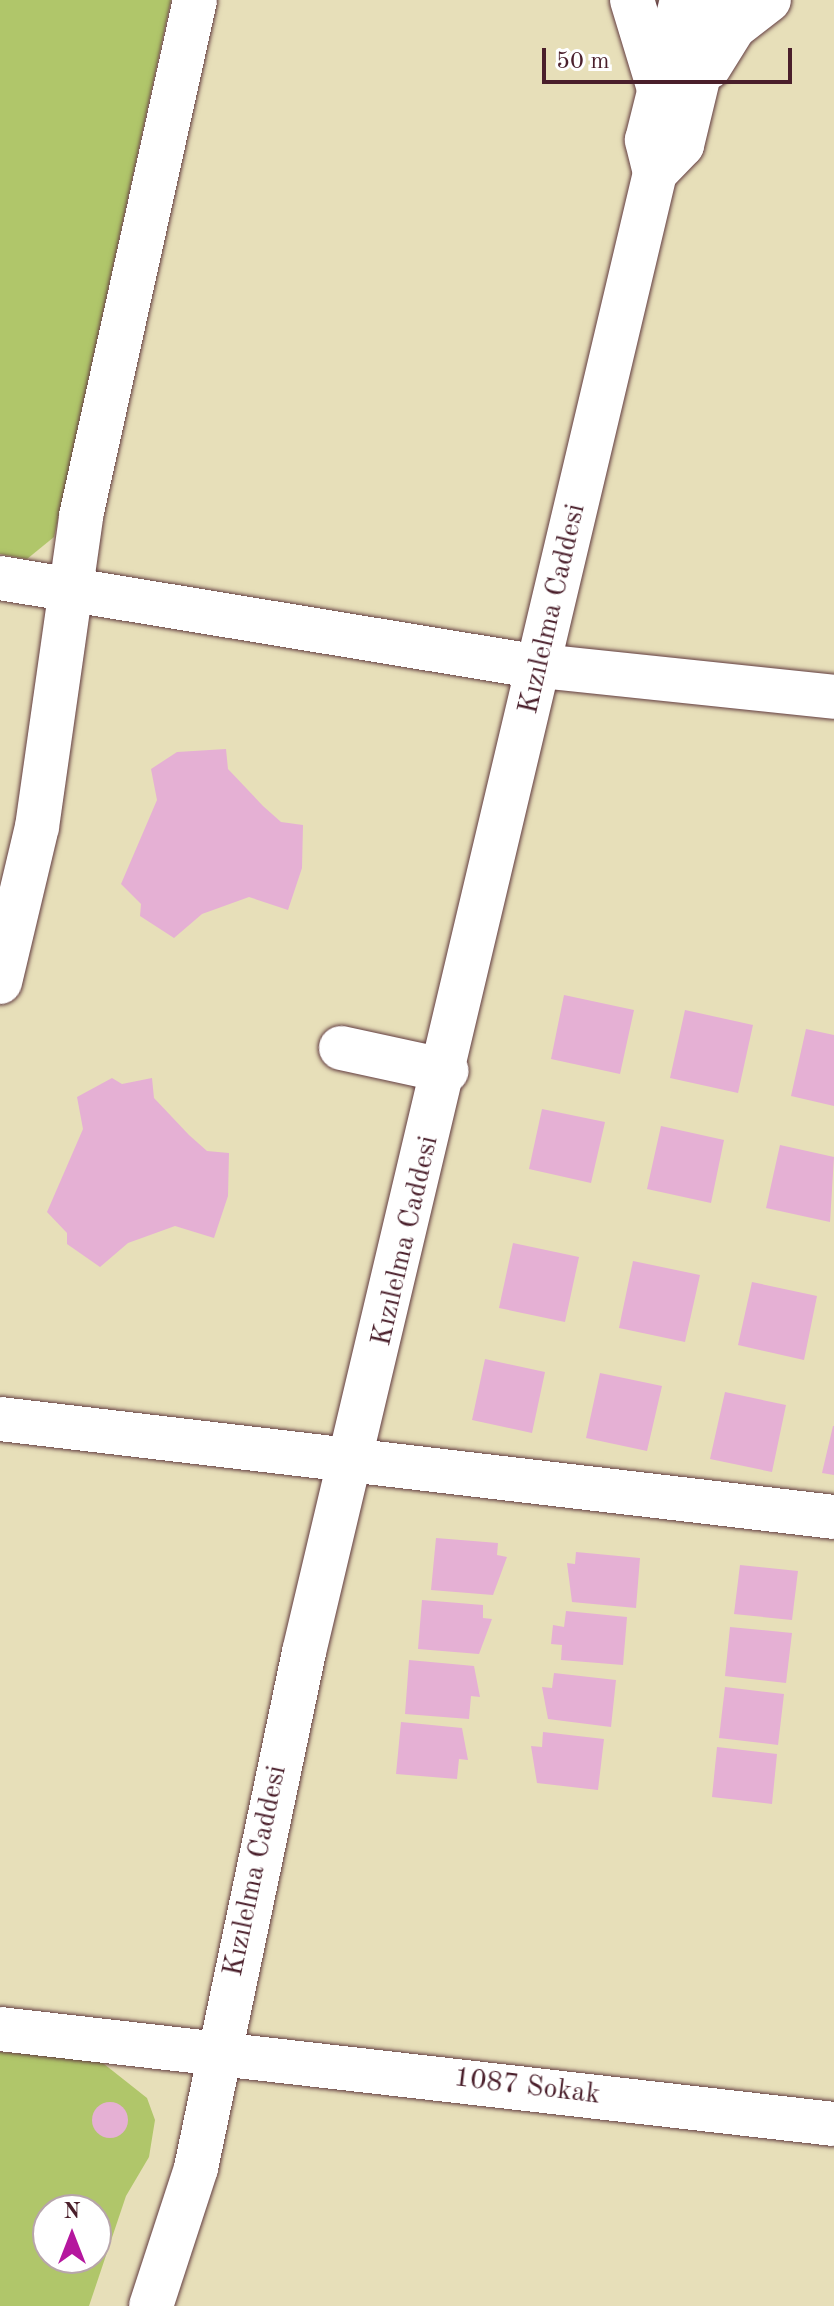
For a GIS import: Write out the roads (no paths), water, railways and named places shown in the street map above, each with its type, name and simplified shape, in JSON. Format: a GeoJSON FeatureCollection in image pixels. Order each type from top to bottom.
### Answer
{"type":"FeatureCollection","features":[{"type":"Feature","properties":{"kind":"street"},"geometry":{"type":"LineString","coordinates":[[0,982],[37,827],[74,589],[81,516],[195,0]]}},
{"type":"Feature","properties":{"kind":"street"},"geometry":{"type":"LineString","coordinates":[[632,0],[678,88],[734,27],[769,0]]}},
{"type":"Feature","properties":{"kind":"street","name":"Kızılelma Caddesi"},"geometry":{"type":"LineString","coordinates":[[678,88],[682,0]]}},
{"type":"Feature","properties":{"kind":"street","name":"Kızılelma Caddesi"},"geometry":{"type":"LineString","coordinates":[[151,2306],[196,2168],[261,1840],[447,1071],[655,173],[647,140],[678,88],[717,0]]}},
{"type":"Feature","properties":{"kind":"street"},"geometry":{"type":"LineString","coordinates":[[0,578],[540,665],[834,697]]}},
{"type":"Feature","properties":{"kind":"street"},"geometry":{"type":"LineString","coordinates":[[341,1048],[447,1071]]}},
{"type":"Feature","properties":{"kind":"street"},"geometry":{"type":"LineString","coordinates":[[0,1419],[354,1464],[834,1517]]}},
{"type":"Feature","properties":{"kind":"street","name":"1087 Sokak"},"geometry":{"type":"LineString","coordinates":[[0,2029],[220,2050],[834,2124]]}}]}
